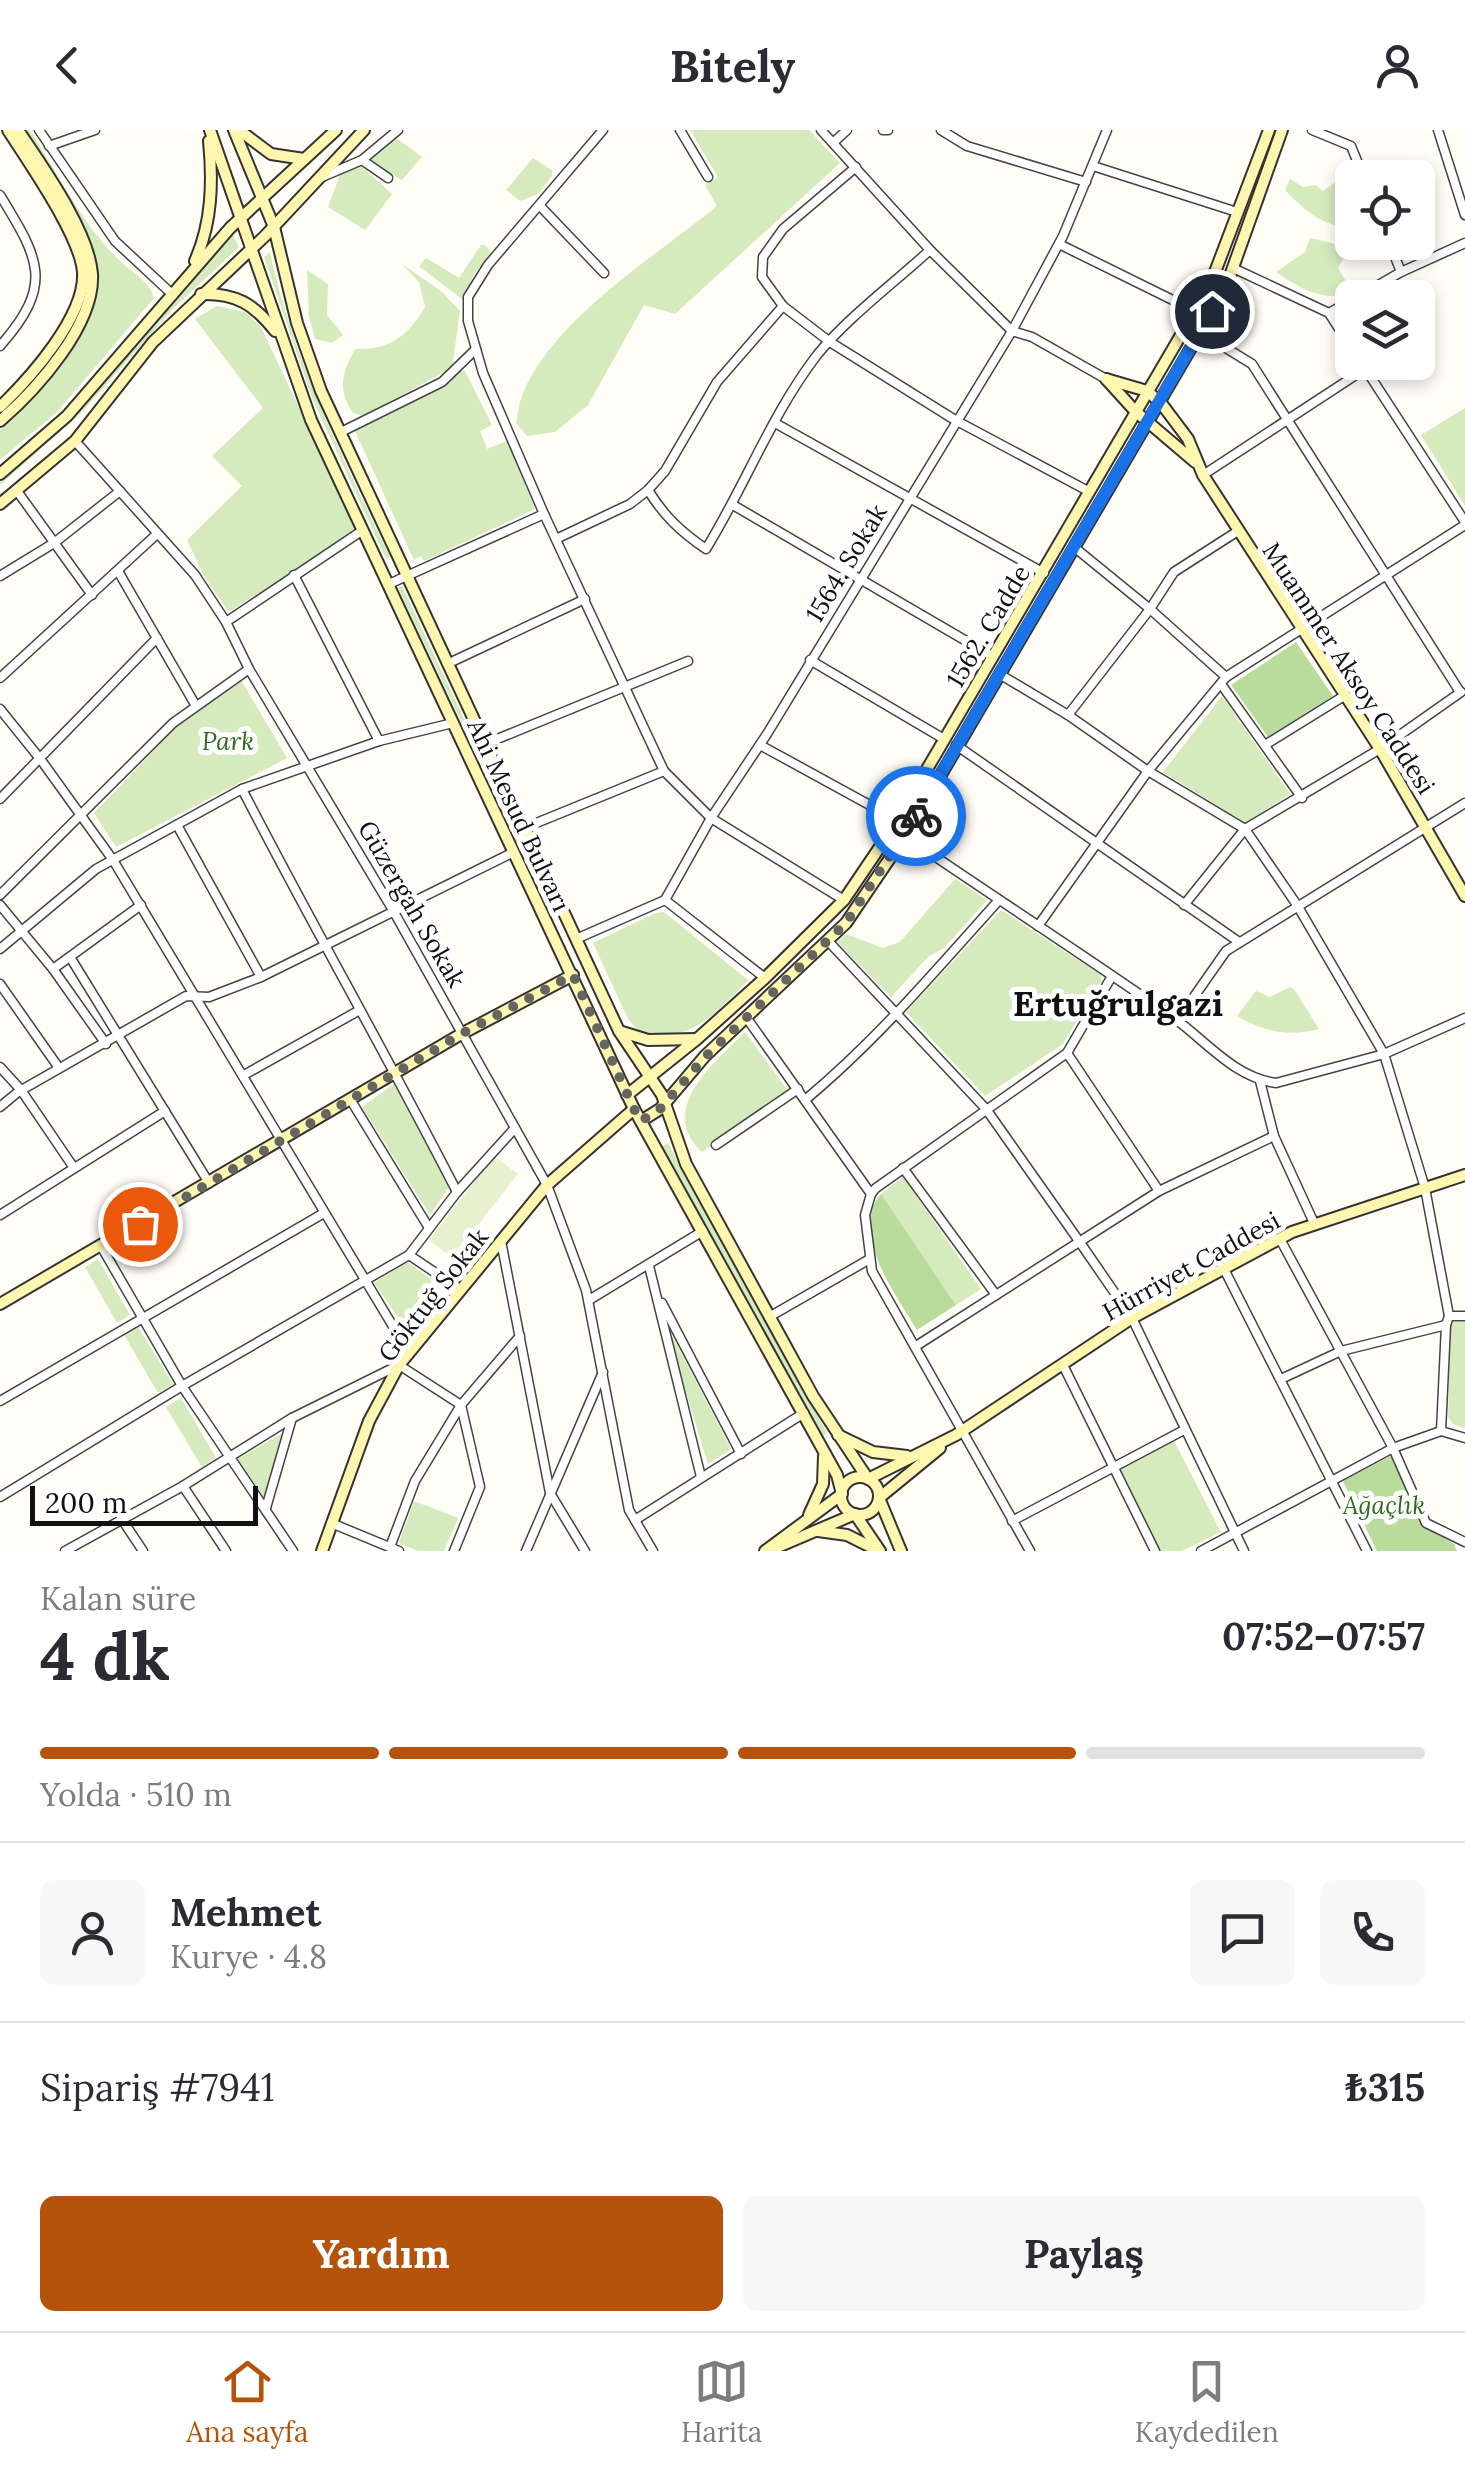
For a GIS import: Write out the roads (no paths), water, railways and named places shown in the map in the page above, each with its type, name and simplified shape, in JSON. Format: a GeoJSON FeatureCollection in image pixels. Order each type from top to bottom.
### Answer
{"type":"FeatureCollection","features":[{"type":"Feature","properties":{"kind":"main road"},"geometry":{"type":"LineString","coordinates":[[0,407],[60,336],[78,300],[83,272],[53,200],[8,130]]}},
{"type":"Feature","properties":{"kind":"main road"},"geometry":{"type":"LineString","coordinates":[[0,421],[52,366],[82,321],[92,273],[81,238],[56,188],[18,130]]}},
{"type":"Feature","properties":{"kind":"main road"},"geometry":{"type":"LineString","coordinates":[[190,274],[208,221],[209,130]]}},
{"type":"Feature","properties":{"kind":"main road","name":"Ahi Mesud Bulvarı"},"geometry":{"type":"LineString","coordinates":[[209,130],[312,420],[627,1095],[824,1450],[845,1506],[855,1514],[879,1551]]}},
{"type":"Feature","properties":{"kind":"main road"},"geometry":{"type":"LineString","coordinates":[[237,130],[271,154],[304,159]]}},
{"type":"Feature","properties":{"kind":"main road","name":"Ahi Mesud Bulvarı"},"geometry":{"type":"LineString","coordinates":[[237,130],[274,227],[302,341],[447,664],[620,1030],[665,1103],[686,1164],[835,1433],[875,1485],[901,1551]]}},
{"type":"Feature","properties":{"kind":"main road"},"geometry":{"type":"LineString","coordinates":[[0,474],[67,416],[239,218],[336,130]]}},
{"type":"Feature","properties":{"kind":"main road"},"geometry":{"type":"LineString","coordinates":[[0,504],[75,440],[152,342],[274,227],[364,130]]}},
{"type":"Feature","properties":{"kind":"main road","name":"1562. Cadde"},"geometry":{"type":"LineString","coordinates":[[627,1095],[765,978],[844,900],[897,820],[1044,574],[1088,491],[1195,311],[1212,280],[1269,130]]}},
{"type":"Feature","properties":{"kind":"main road","name":"1562. Cadde"},"geometry":{"type":"LineString","coordinates":[[641,1121],[665,1103],[706,1056],[846,923],[905,836],[1225,290],[1282,130]]}},
{"type":"Feature","properties":{"kind":"main road"},"geometry":{"type":"LineString","coordinates":[[200,294],[241,299],[263,316],[281,339]]}},
{"type":"Feature","properties":{"kind":"main road"},"geometry":{"type":"LineString","coordinates":[[1106,379],[1147,391]]}},
{"type":"Feature","properties":{"kind":"main road"},"geometry":{"type":"LineString","coordinates":[[1106,379],[1135,411],[1196,463]]}},
{"type":"Feature","properties":{"kind":"main road","name":"Muammer Aksoy Caddesi"},"geometry":{"type":"LineString","coordinates":[[1147,391],[1188,439],[1203,476],[1380,749],[1462,883],[1465,896]]}},
{"type":"Feature","properties":{"kind":"main road"},"geometry":{"type":"LineString","coordinates":[[0,1304],[463,1033],[573,975]]}},
{"type":"Feature","properties":{"kind":"main road"},"geometry":{"type":"LineString","coordinates":[[620,1030],[648,1040],[696,1040]]}},
{"type":"Feature","properties":{"kind":"main road","name":"Göktuğ Sokak"},"geometry":{"type":"LineString","coordinates":[[322,1551],[368,1421],[399,1365],[547,1185],[634,1109]]}},
{"type":"Feature","properties":{"kind":"main road","name":"Hürriyet Caddesi"},"geometry":{"type":"LineString","coordinates":[[960,1432],[1132,1318],[1280,1239],[1314,1222],[1465,1174]]}},
{"type":"Feature","properties":{"kind":"main road"},"geometry":{"type":"LineString","coordinates":[[767,1551],[842,1494],[851,1480],[868,1479],[960,1432]]}},
{"type":"Feature","properties":{"kind":"main road"},"geometry":{"type":"LineString","coordinates":[[767,1551],[812,1530],[872,1510],[879,1498],[960,1432]]}},
{"type":"Feature","properties":{"kind":"main road"},"geometry":{"type":"LineString","coordinates":[[835,1433],[873,1452],[913,1456]]}},
{"type":"Feature","properties":{"kind":"main road"},"geometry":{"type":"LineString","coordinates":[[808,1518],[824,1482],[824,1450]]}},
{"type":"Feature","properties":{"kind":"main road"},"geometry":{"type":"LineString","coordinates":[[812,1530],[846,1535],[879,1551]]}},
{"type":"Feature","properties":{"kind":"street"},"geometry":{"type":"LineString","coordinates":[[39,130],[114,240],[173,295]]}},
{"type":"Feature","properties":{"kind":"street"},"geometry":{"type":"LineString","coordinates":[[49,146],[96,130]]}},
{"type":"Feature","properties":{"kind":"street"},"geometry":{"type":"LineString","coordinates":[[318,178],[362,160],[398,130]]}},
{"type":"Feature","properties":{"kind":"street"},"geometry":{"type":"LineString","coordinates":[[603,130],[488,264],[468,296],[468,321],[483,373],[664,771],[711,818],[844,900]]}},
{"type":"Feature","properties":{"kind":"street"},"geometry":{"type":"LineString","coordinates":[[680,130],[708,178]]}},
{"type":"Feature","properties":{"kind":"street"},"geometry":{"type":"LineString","coordinates":[[821,130],[930,250],[1012,331],[1032,337],[1106,379]]}},
{"type":"Feature","properties":{"kind":"street"},"geometry":{"type":"LineString","coordinates":[[834,142],[847,130]]}},
{"type":"Feature","properties":{"kind":"street"},"geometry":{"type":"LineString","coordinates":[[942,130],[967,146],[1086,182]]}},
{"type":"Feature","properties":{"kind":"street","name":"1564. Sokak"},"geometry":{"type":"LineString","coordinates":[[666,900],[711,818],[760,746],[1012,331],[1059,244],[1107,130]]}},
{"type":"Feature","properties":{"kind":"street"},"geometry":{"type":"LineString","coordinates":[[1312,130],[1352,146],[1357,160]]}},
{"type":"Feature","properties":{"kind":"street"},"geometry":{"type":"LineString","coordinates":[[1438,130],[1465,216]]}},
{"type":"Feature","properties":{"kind":"street"},"geometry":{"type":"LineString","coordinates":[[362,160],[388,178]]}},
{"type":"Feature","properties":{"kind":"street"},"geometry":{"type":"LineString","coordinates":[[1093,166],[1237,212]]}},
{"type":"Feature","properties":{"kind":"street"},"geometry":{"type":"LineString","coordinates":[[856,167],[783,229],[764,257],[762,277],[783,306],[830,342],[955,420],[1088,491]]}},
{"type":"Feature","properties":{"kind":"street"},"geometry":{"type":"LineString","coordinates":[[0,195],[36,263],[36,290],[18,326],[0,346]]}},
{"type":"Feature","properties":{"kind":"street"},"geometry":{"type":"LineString","coordinates":[[540,206],[604,274]]}},
{"type":"Feature","properties":{"kind":"street"},"geometry":{"type":"LineString","coordinates":[[1387,280],[1465,243]]}},
{"type":"Feature","properties":{"kind":"street"},"geometry":{"type":"LineString","coordinates":[[1059,244],[1195,311]]}},
{"type":"Feature","properties":{"kind":"street"},"geometry":{"type":"LineString","coordinates":[[648,490],[682,533],[706,548],[733,505],[754,455],[816,356],[930,250]]}},
{"type":"Feature","properties":{"kind":"street"},"geometry":{"type":"LineString","coordinates":[[1397,260],[1401,272]]}},
{"type":"Feature","properties":{"kind":"street"},"geometry":{"type":"LineString","coordinates":[[1233,268],[1329,313],[1335,322]]}},
{"type":"Feature","properties":{"kind":"street"},"geometry":{"type":"LineString","coordinates":[[556,538],[630,504],[648,490],[665,471],[717,382],[783,306]]}},
{"type":"Feature","properties":{"kind":"street"},"geometry":{"type":"LineString","coordinates":[[1329,313],[1335,310]]}},
{"type":"Feature","properties":{"kind":"street"},"geometry":{"type":"LineString","coordinates":[[1184,904],[1245,829],[1380,749],[1462,692],[1252,364],[1200,332]]}},
{"type":"Feature","properties":{"kind":"street"},"geometry":{"type":"LineString","coordinates":[[341,432],[442,382],[476,349]]}},
{"type":"Feature","properties":{"kind":"street"},"geometry":{"type":"LineString","coordinates":[[1203,476],[1344,380]]}},
{"type":"Feature","properties":{"kind":"street"},"geometry":{"type":"LineString","coordinates":[[1038,926],[1148,772],[1224,680],[1465,523],[1372,380]]}},
{"type":"Feature","properties":{"kind":"street"},"geometry":{"type":"LineString","coordinates":[[776,422],[1044,574]]}},
{"type":"Feature","properties":{"kind":"street","name":"Güzergah Sokak"},"geometry":{"type":"LineString","coordinates":[[75,440],[196,576],[226,622],[249,669],[394,912],[547,1185],[588,1300],[629,1510],[653,1551]]}},
{"type":"Feature","properties":{"kind":"street"},"geometry":{"type":"LineString","coordinates":[[17,491],[92,595]]}},
{"type":"Feature","properties":{"kind":"street"},"geometry":{"type":"LineString","coordinates":[[0,576],[54,544],[120,491]]}},
{"type":"Feature","properties":{"kind":"street"},"geometry":{"type":"LineString","coordinates":[[733,505],[992,656]]}},
{"type":"Feature","properties":{"kind":"street"},"geometry":{"type":"LineString","coordinates":[[388,584],[544,514]]}},
{"type":"Feature","properties":{"kind":"street"},"geometry":{"type":"LineString","coordinates":[[226,622],[363,530]]}},
{"type":"Feature","properties":{"kind":"street"},"geometry":{"type":"LineString","coordinates":[[1068,715],[1174,572],[1238,530]]}},
{"type":"Feature","properties":{"kind":"street"},"geometry":{"type":"LineString","coordinates":[[0,678],[156,534]]}},
{"type":"Feature","properties":{"kind":"street"},"geometry":{"type":"LineString","coordinates":[[1074,547],[1150,608],[1224,680],[1302,798]]}},
{"type":"Feature","properties":{"kind":"street"},"geometry":{"type":"LineString","coordinates":[[118,571],[196,706]]}},
{"type":"Feature","properties":{"kind":"street"},"geometry":{"type":"LineString","coordinates":[[294,574],[379,741]]}},
{"type":"Feature","properties":{"kind":"street"},"geometry":{"type":"LineString","coordinates":[[447,664],[585,598]]}},
{"type":"Feature","properties":{"kind":"street"},"geometry":{"type":"LineString","coordinates":[[0,800],[156,638]]}},
{"type":"Feature","properties":{"kind":"street"},"geometry":{"type":"LineString","coordinates":[[810,660],[944,739]]}},
{"type":"Feature","properties":{"kind":"street"},"geometry":{"type":"LineString","coordinates":[[485,744],[688,661]]}},
{"type":"Feature","properties":{"kind":"street"},"geometry":{"type":"LineString","coordinates":[[0,895],[173,723],[249,669]]}},
{"type":"Feature","properties":{"kind":"street"},"geometry":{"type":"LineString","coordinates":[[1001,675],[1068,715],[1148,772],[1245,829],[1297,905],[1384,1054],[1424,1188],[1448,1321],[1441,1431]]}},
{"type":"Feature","properties":{"kind":"street"},"geometry":{"type":"LineString","coordinates":[[1265,745],[1344,696]]}},
{"type":"Feature","properties":{"kind":"street"},"geometry":{"type":"LineString","coordinates":[[0,710],[114,860],[409,1353]]}},
{"type":"Feature","properties":{"kind":"street"},"geometry":{"type":"LineString","coordinates":[[0,949],[96,869],[242,790],[379,741],[453,723]]}},
{"type":"Feature","properties":{"kind":"street"},"geometry":{"type":"LineString","coordinates":[[956,745],[1239,942]]}},
{"type":"Feature","properties":{"kind":"street"},"geometry":{"type":"LineString","coordinates":[[760,746],[897,820]]}},
{"type":"Feature","properties":{"kind":"street"},"geometry":{"type":"LineString","coordinates":[[524,828],[664,771]]}},
{"type":"Feature","properties":{"kind":"street"},"geometry":{"type":"LineString","coordinates":[[242,790],[457,1192]]}},
{"type":"Feature","properties":{"kind":"street"},"geometry":{"type":"LineString","coordinates":[[1178,1021],[1226,951],[1465,803]]}},
{"type":"Feature","properties":{"kind":"street"},"geometry":{"type":"LineString","coordinates":[[177,825],[260,977]]}},
{"type":"Feature","properties":{"kind":"street"},"geometry":{"type":"LineString","coordinates":[[905,836],[1178,1021],[1242,1074],[1260,1081],[1276,1083],[1384,1054],[1465,1018]]}},
{"type":"Feature","properties":{"kind":"street"},"geometry":{"type":"LineString","coordinates":[[0,1107],[58,1068],[191,994],[209,998],[260,977],[514,852]]}},
{"type":"Feature","properties":{"kind":"street"},"geometry":{"type":"LineString","coordinates":[[576,940],[666,900],[765,978]]}},
{"type":"Feature","properties":{"kind":"street"},"geometry":{"type":"LineString","coordinates":[[806,1100],[847,1065],[1000,900]]}},
{"type":"Feature","properties":{"kind":"street"},"geometry":{"type":"LineString","coordinates":[[0,904],[22,928],[106,1044]]}},
{"type":"Feature","properties":{"kind":"street"},"geometry":{"type":"LineString","coordinates":[[53,969],[141,905]]}},
{"type":"Feature","properties":{"kind":"street"},"geometry":{"type":"LineString","coordinates":[[828,941],[986,1108],[1132,1318],[1244,1551]]}},
{"type":"Feature","properties":{"kind":"street"},"geometry":{"type":"LineString","coordinates":[[70,957],[209,1183]]}},
{"type":"Feature","properties":{"kind":"street"},"geometry":{"type":"LineString","coordinates":[[1030,1551],[872,1271],[865,1215],[871,1194],[902,1168],[1068,1053],[1112,976]]}},
{"type":"Feature","properties":{"kind":"street"},"geometry":{"type":"LineString","coordinates":[[0,984],[58,1068]]}},
{"type":"Feature","properties":{"kind":"street"},"geometry":{"type":"LineString","coordinates":[[244,1075],[358,1011]]}},
{"type":"Feature","properties":{"kind":"street"},"geometry":{"type":"LineString","coordinates":[[746,1017],[871,1194]]}},
{"type":"Feature","properties":{"kind":"street"},"geometry":{"type":"LineString","coordinates":[[1068,1053],[1158,1192]]}},
{"type":"Feature","properties":{"kind":"street"},"geometry":{"type":"LineString","coordinates":[[0,1068],[21,1090],[74,1168]]}},
{"type":"Feature","properties":{"kind":"street"},"geometry":{"type":"LineString","coordinates":[[1260,1081],[1274,1136],[1314,1222]]}},
{"type":"Feature","properties":{"kind":"street"},"geometry":{"type":"LineString","coordinates":[[716,1145],[798,1090]]}},
{"type":"Feature","properties":{"kind":"street"},"geometry":{"type":"LineString","coordinates":[[350,1100],[430,1228]]}},
{"type":"Feature","properties":{"kind":"street"},"geometry":{"type":"LineString","coordinates":[[0,1214],[166,1111]]}},
{"type":"Feature","properties":{"kind":"street"},"geometry":{"type":"LineString","coordinates":[[0,1497],[409,1254],[457,1192],[515,1128]]}},
{"type":"Feature","properties":{"kind":"street"},"geometry":{"type":"LineString","coordinates":[[916,1346],[1158,1192],[1274,1136]]}},
{"type":"Feature","properties":{"kind":"street"},"geometry":{"type":"LineString","coordinates":[[902,1168],[996,1295]]}},
{"type":"Feature","properties":{"kind":"street"},"geometry":{"type":"LineString","coordinates":[[0,1401],[324,1212]]}},
{"type":"Feature","properties":{"kind":"street"},"geometry":{"type":"LineString","coordinates":[[588,1300],[703,1231]]}},
{"type":"Feature","properties":{"kind":"street"},"geometry":{"type":"LineString","coordinates":[[1280,1239],[1393,1448],[1426,1523],[1465,1542]]}},
{"type":"Feature","properties":{"kind":"street"},"geometry":{"type":"LineString","coordinates":[[501,1241],[550,1492],[584,1551]]}},
{"type":"Feature","properties":{"kind":"street"},"geometry":{"type":"LineString","coordinates":[[102,1246],[182,1386],[293,1551]]}},
{"type":"Feature","properties":{"kind":"street"},"geometry":{"type":"LineString","coordinates":[[409,1254],[461,1290]]}},
{"type":"Feature","properties":{"kind":"street"},"geometry":{"type":"LineString","coordinates":[[769,1317],[868,1260]]}},
{"type":"Feature","properties":{"kind":"street"},"geometry":{"type":"LineString","coordinates":[[649,1266],[701,1477]]}},
{"type":"Feature","properties":{"kind":"street"},"geometry":{"type":"LineString","coordinates":[[1224,1269],[1367,1551]]}},
{"type":"Feature","properties":{"kind":"street"},"geometry":{"type":"LineString","coordinates":[[656,1289],[741,1454]]}},
{"type":"Feature","properties":{"kind":"street"},"geometry":{"type":"LineString","coordinates":[[1281,1379],[1341,1351],[1465,1316]]}},
{"type":"Feature","properties":{"kind":"street"},"geometry":{"type":"LineString","coordinates":[[390,1547],[414,1481],[462,1405],[521,1335]]}},
{"type":"Feature","properties":{"kind":"street"},"geometry":{"type":"LineString","coordinates":[[66,1551],[183,1486],[292,1418],[399,1365],[462,1405],[480,1487],[454,1551]]}},
{"type":"Feature","properties":{"kind":"street"},"geometry":{"type":"LineString","coordinates":[[1063,1365],[1155,1551]]}},
{"type":"Feature","properties":{"kind":"street"},"geometry":{"type":"LineString","coordinates":[[526,1551],[602,1372]]}},
{"type":"Feature","properties":{"kind":"street"},"geometry":{"type":"LineString","coordinates":[[635,1520],[804,1413]]}},
{"type":"Feature","properties":{"kind":"street"},"geometry":{"type":"LineString","coordinates":[[266,1508],[292,1418]]}},
{"type":"Feature","properties":{"kind":"street"},"geometry":{"type":"LineString","coordinates":[[1012,1521],[1184,1430]]}},
{"type":"Feature","properties":{"kind":"street"},"geometry":{"type":"LineString","coordinates":[[1200,1551],[1393,1448],[1441,1431],[1465,1438]]}},
{"type":"Feature","properties":{"kind":"street"},"geometry":{"type":"LineString","coordinates":[[183,1486],[226,1551]]}},
{"type":"Feature","properties":{"kind":"street"},"geometry":{"type":"LineString","coordinates":[[122,1518],[143,1551]]}},
{"type":"Feature","properties":{"kind":"street"},"geometry":{"type":"LineString","coordinates":[[330,1523],[400,1551]]}},
{"type":"Feature","properties":{"kind":"district","name":"Ertuğrulgazi"},"geometry":{"type":"Point","coordinates":[1118,1004]}},
{"type":"Feature","properties":{"kind":"park label","name":"Park"},"geometry":{"type":"Point","coordinates":[228,741]}},
{"type":"Feature","properties":{"kind":"park label","name":"Ağaçlık"},"geometry":{"type":"Point","coordinates":[1384,1505]}}]}
